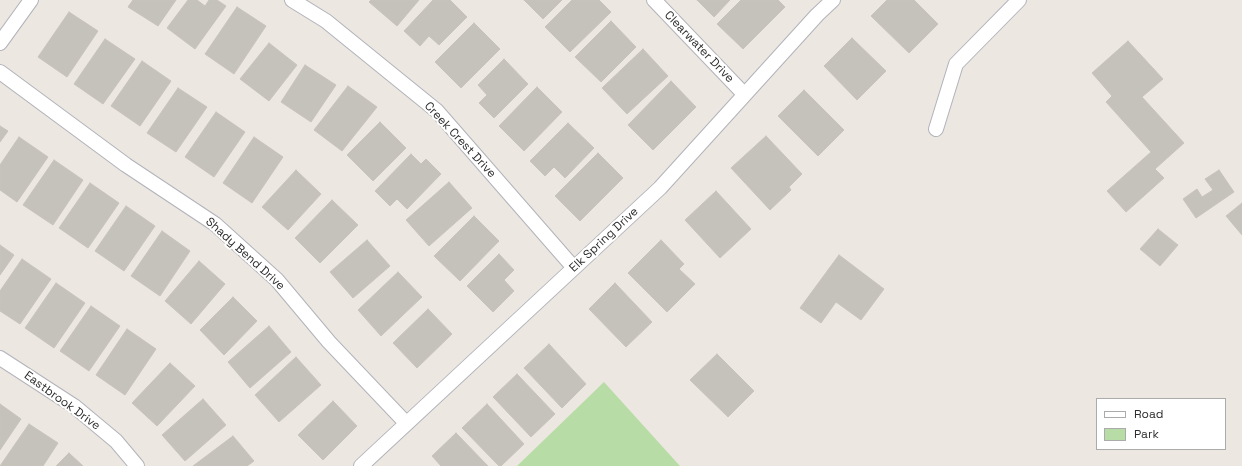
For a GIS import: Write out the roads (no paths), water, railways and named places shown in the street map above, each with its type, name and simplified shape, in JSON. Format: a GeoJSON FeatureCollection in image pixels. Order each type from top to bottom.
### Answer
{"type":"FeatureCollection","features":[{"type":"Feature","properties":{"kind":"street"},"geometry":{"type":"LineString","coordinates":[[0,43],[31,0]]}},
{"type":"Feature","properties":{"kind":"street","name":"Creek Crest Drive"},"geometry":{"type":"LineString","coordinates":[[292,0],[326,21],[437,111],[574,268]]}},
{"type":"Feature","properties":{"kind":"street","name":"Clearwater Drive"},"geometry":{"type":"LineString","coordinates":[[654,0],[744,94]]}},
{"type":"Feature","properties":{"kind":"street","name":"Elk Spring Drive"},"geometry":{"type":"LineString","coordinates":[[362,466],[406,423],[660,188],[744,94],[817,15],[833,0]]}},
{"type":"Feature","properties":{"kind":"street"},"geometry":{"type":"LineString","coordinates":[[936,129],[956,64],[1019,0]]}},
{"type":"Feature","properties":{"kind":"street","name":"Shady Bend Drive"},"geometry":{"type":"LineString","coordinates":[[0,72],[126,165],[215,224],[276,280],[329,342],[406,423]]}},
{"type":"Feature","properties":{"kind":"street","name":"Eastbrook Drive"},"geometry":{"type":"LineString","coordinates":[[0,358],[74,406],[116,441],[137,466]]}}]}
